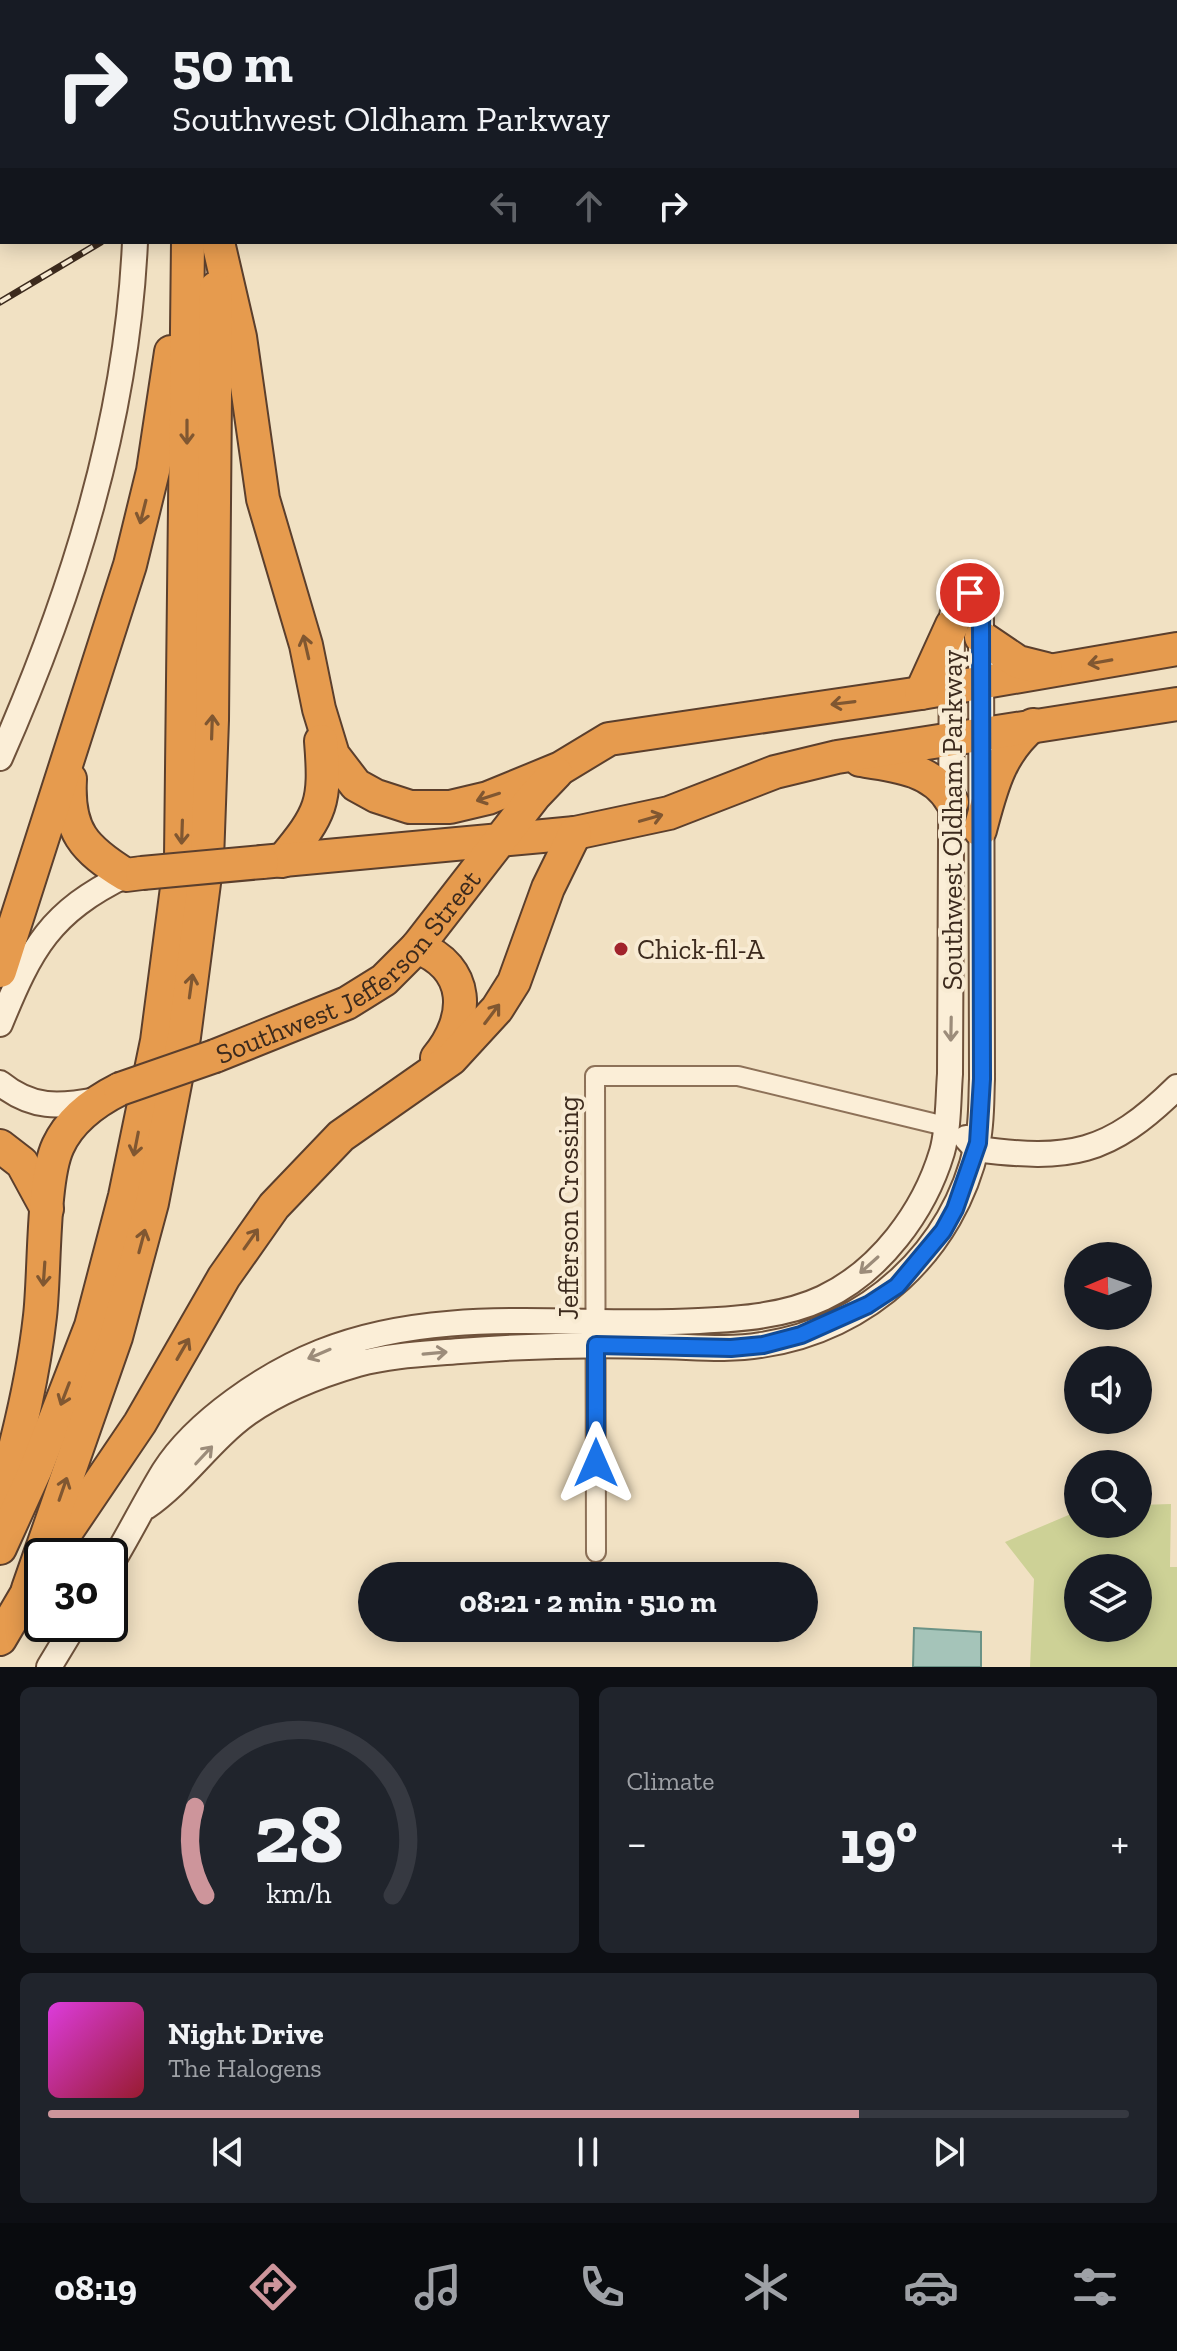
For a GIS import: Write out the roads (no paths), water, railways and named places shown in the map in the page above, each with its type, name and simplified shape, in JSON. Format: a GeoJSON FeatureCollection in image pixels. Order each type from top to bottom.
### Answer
{"type":"FeatureCollection","features":[{"type":"Feature","properties":{"kind":"highway"},"geometry":{"type":"LineString","coordinates":[[0,971],[130,565],[153,471],[188,244]]}},
{"type":"Feature","properties":{"kind":"highway"},"geometry":{"type":"LineString","coordinates":[[0,1548],[35,1471],[91,1326],[125,1196],[157,1041],[181,857],[188,244]]}},
{"type":"Feature","properties":{"kind":"highway"},"geometry":{"type":"LineString","coordinates":[[217,244],[240,337],[263,499],[306,645],[319,709],[333,755],[356,785],[410,807],[450,807],[488,798],[561,768],[609,739],[951,688],[1177,649]]}},
{"type":"Feature","properties":{"kind":"highway"},"geometry":{"type":"LineString","coordinates":[[48,1538],[116,1337],[152,1203],[184,1037],[207,860],[212,720],[217,244]]}},
{"type":"Feature","properties":{"kind":"highway"},"geometry":{"type":"LineString","coordinates":[[951,688],[967,631],[1018,662],[1053,670]]}},
{"type":"Feature","properties":{"kind":"highway"},"geometry":{"type":"LineString","coordinates":[[71,752],[70,817],[91,851],[134,874],[575,833],[669,813],[775,772],[837,757],[1177,704]]}},
{"type":"Feature","properties":{"kind":"highway"},"geometry":{"type":"LineString","coordinates":[[272,861],[314,822],[320,807],[325,783],[319,709]]}},
{"type":"Feature","properties":{"kind":"highway"},"geometry":{"type":"LineString","coordinates":[[980,830],[1001,763],[1010,746],[1033,725]]}},
{"type":"Feature","properties":{"kind":"highway"},"geometry":{"type":"LineString","coordinates":[[837,757],[919,773],[941,786],[952,802]]}},
{"type":"Feature","properties":{"kind":"highway","name":"Southwest Jefferson Street"},"geometry":{"type":"LineString","coordinates":[[109,1094],[347,1003],[384,980],[417,947],[535,795],[561,768]]}},
{"type":"Feature","properties":{"kind":"highway"},"geometry":{"type":"LineString","coordinates":[[62,1538],[140,1423],[224,1277],[274,1206],[341,1136],[415,1086],[474,1037],[497,1009],[514,982],[548,888],[575,833]]}},
{"type":"Feature","properties":{"kind":"highway"},"geometry":{"type":"LineString","coordinates":[[415,1086],[450,1042],[460,998],[455,977],[446,964],[436,955],[417,947]]}},
{"type":"Feature","properties":{"kind":"highway"},"geometry":{"type":"LineString","coordinates":[[0,1502],[29,1389],[40,1319],[48,1211],[57,1147],[109,1094]]}},
{"type":"Feature","properties":{"kind":"highway"},"geometry":{"type":"LineString","coordinates":[[0,1146],[22,1163],[48,1211]]}},
{"type":"Feature","properties":{"kind":"highway"},"geometry":{"type":"LineString","coordinates":[[0,1639],[24,1597]]}},
{"type":"Feature","properties":{"kind":"street"},"geometry":{"type":"LineString","coordinates":[[0,758],[52,630],[103,464],[132,313],[135,244]]}},
{"type":"Feature","properties":{"kind":"street","name":"Southwest Oldham Parkway"},"geometry":{"type":"LineString","coordinates":[[596,1333],[731,1348],[763,1345],[801,1335],[868,1305],[897,1286],[943,1231],[966,1186],[976,1149],[982,1079],[980,830],[966,735],[951,688],[967,631]]}},
{"type":"Feature","properties":{"kind":"street","name":"Southwest Oldham Parkway"},"geometry":{"type":"LineString","coordinates":[[127,1538],[146,1507],[175,1486],[247,1414],[356,1353],[397,1356],[541,1345],[661,1323],[768,1314],[822,1298],[869,1267],[906,1224],[933,1177],[943,1148],[950,1074],[952,802],[966,735]]}},
{"type":"Feature","properties":{"kind":"street"},"geometry":{"type":"LineString","coordinates":[[0,1024],[46,932],[80,899],[134,874]]}},
{"type":"Feature","properties":{"kind":"street"},"geometry":{"type":"LineString","coordinates":[[950,1074],[962,1130],[976,1149],[1059,1156],[1109,1141],[1134,1127],[1177,1087]]}},
{"type":"Feature","properties":{"kind":"street","name":"Jefferson Crossing"},"geometry":{"type":"LineString","coordinates":[[596,1552],[595,1076],[738,1076],[945,1126]]}},
{"type":"Feature","properties":{"kind":"street","name":"Southwest Jefferson Street"},"geometry":{"type":"LineString","coordinates":[[0,1083],[24,1100],[54,1107],[109,1094]]}},
{"type":"Feature","properties":{"kind":"street"},"geometry":{"type":"LineString","coordinates":[[943,1231],[956,1158],[953,1135],[945,1126]]}},
{"type":"Feature","properties":{"kind":"street"},"geometry":{"type":"LineString","coordinates":[[49,1667],[64,1642]]}},
{"type":"Feature","properties":{"kind":"water"},"geometry":{"type":"Polygon","coordinates":[[[914,1628],[981,1632],[981,1667],[913,1667],[914,1628]]]}},
{"type":"Feature","properties":{"kind":"railway"},"geometry":{"type":"LineString","coordinates":[[0,302],[98,244]]}},
{"type":"Feature","properties":{"kind":"place","name":"Chick-fil-A"},"geometry":{"type":"Point","coordinates":[621,949]}}]}
